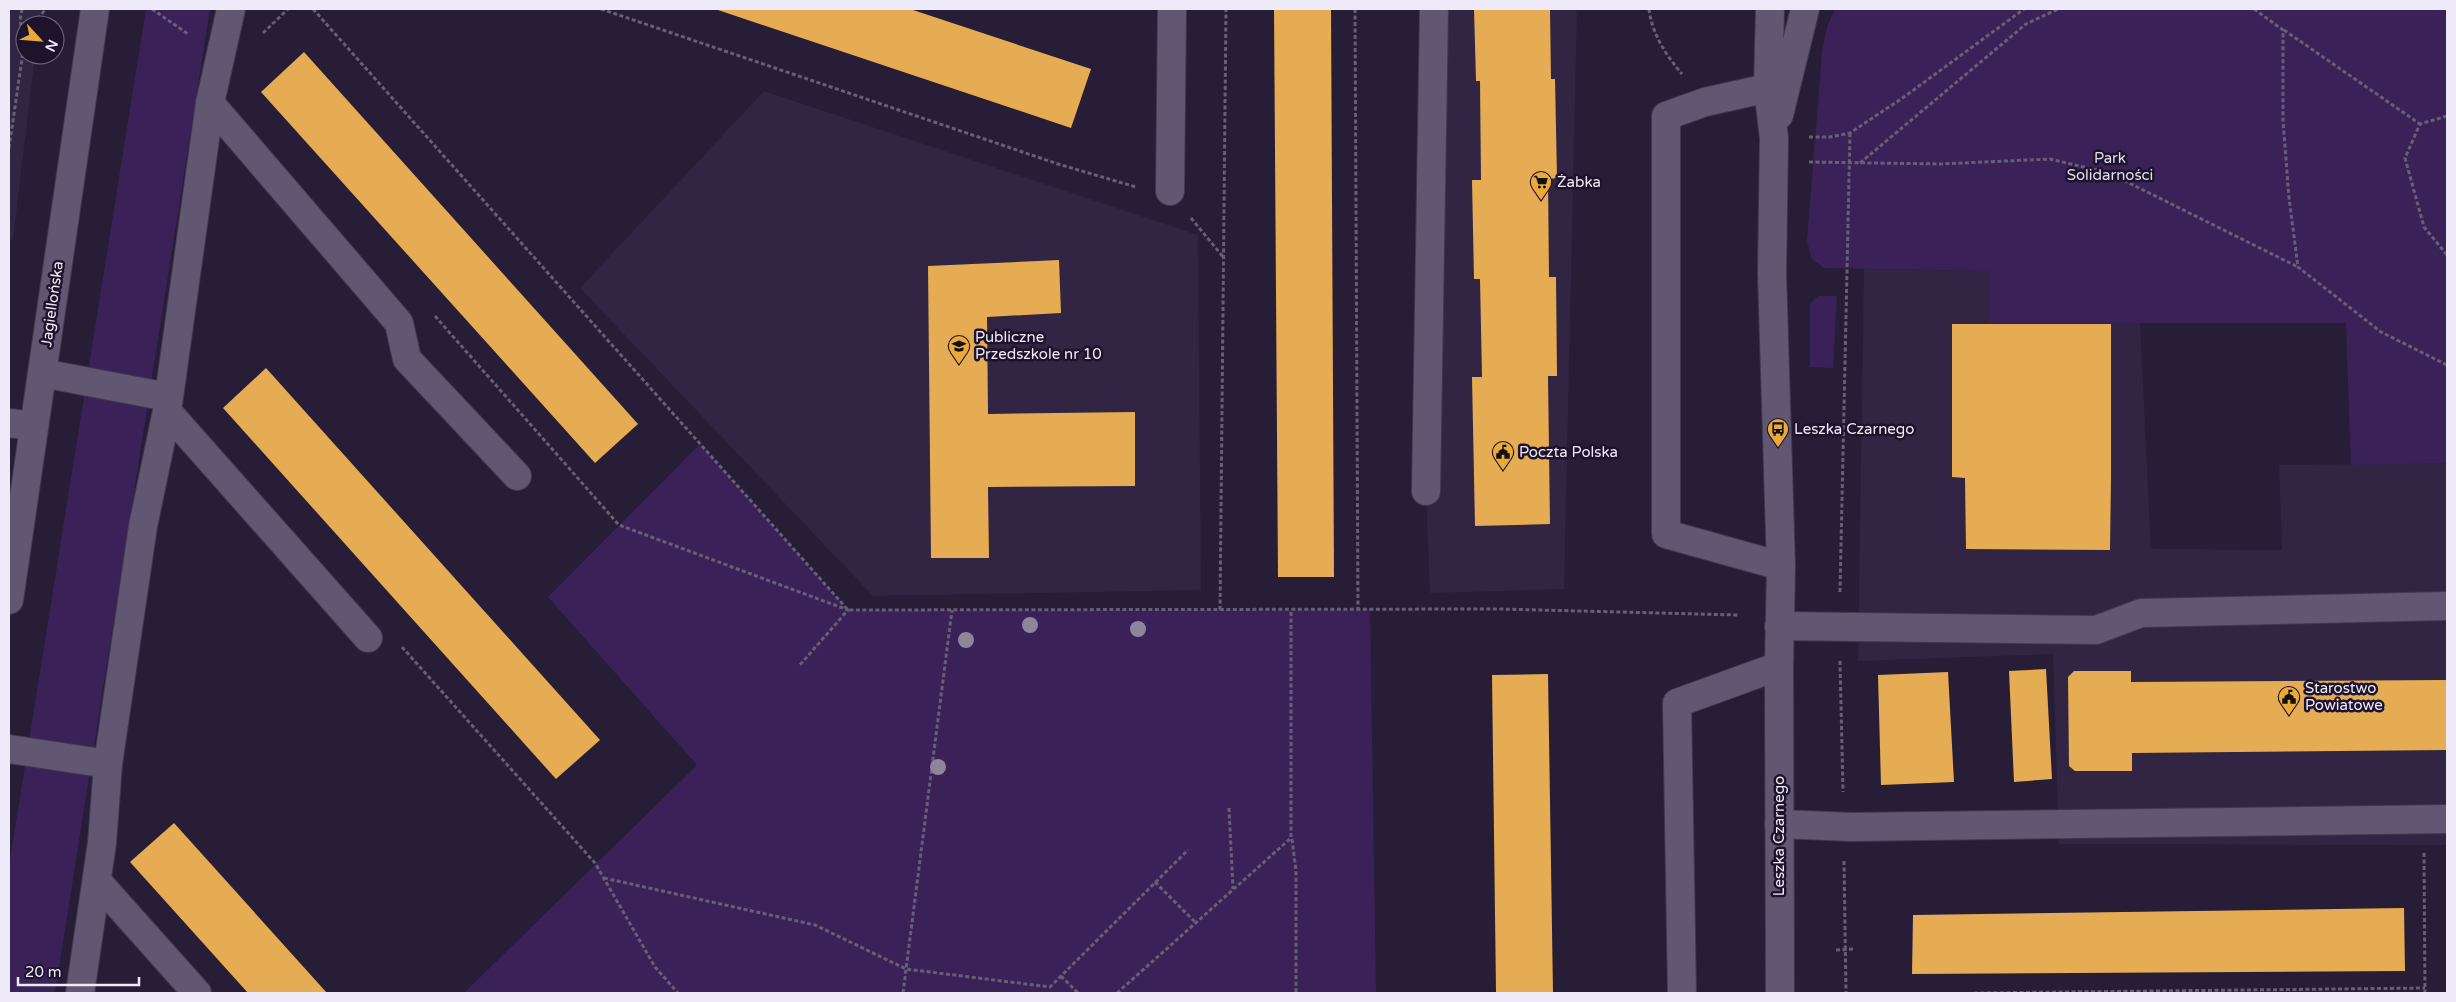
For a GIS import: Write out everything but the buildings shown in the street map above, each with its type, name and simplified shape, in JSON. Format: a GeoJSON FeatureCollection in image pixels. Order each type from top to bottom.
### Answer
{"type":"FeatureCollection","features":[{"type":"Feature","properties":{"kind":"street","name":"Jagiellońska"},"geometry":{"type":"LineString","coordinates":[[9,600],[21,425],[42,373],[95,9]]}},
{"type":"Feature","properties":{"kind":"street"},"geometry":{"type":"LineString","coordinates":[[80,993],[97,881],[108,764],[143,526],[167,404],[210,103],[231,9]]}},
{"type":"Feature","properties":{"kind":"street"},"geometry":{"type":"LineString","coordinates":[[1170,191],[1172,9]]}},
{"type":"Feature","properties":{"kind":"street"},"geometry":{"type":"LineString","coordinates":[[1426,492],[1434,9]]}},
{"type":"Feature","properties":{"kind":"street","name":"Leszka Czarnego"},"geometry":{"type":"LineString","coordinates":[[1770,9],[1768,88],[1774,150],[1772,274],[1781,566],[1778,666],[1780,993]]}},
{"type":"Feature","properties":{"kind":"street","name":"Leszka Czarnego"},"geometry":{"type":"LineString","coordinates":[[1774,150],[1805,9]]}},
{"type":"Feature","properties":{"kind":"street"},"geometry":{"type":"LineString","coordinates":[[1768,88],[1705,102],[1666,116],[1666,534],[1781,566]]}},
{"type":"Feature","properties":{"kind":"street"},"geometry":{"type":"LineString","coordinates":[[210,103],[399,322],[407,360],[516,476]]}},
{"type":"Feature","properties":{"kind":"street"},"geometry":{"type":"LineString","coordinates":[[42,373],[167,404],[368,638]]}},
{"type":"Feature","properties":{"kind":"street"},"geometry":{"type":"LineString","coordinates":[[1779,626],[2096,630],[2142,613],[2447,606]]}},
{"type":"Feature","properties":{"kind":"street"},"geometry":{"type":"LineString","coordinates":[[1682,993],[1677,703],[1778,666]]}},
{"type":"Feature","properties":{"kind":"street"},"geometry":{"type":"LineString","coordinates":[[9,749],[108,764]]}},
{"type":"Feature","properties":{"kind":"street"},"geometry":{"type":"LineString","coordinates":[[1779,824],[1852,827],[2435,820]]}},
{"type":"Feature","properties":{"kind":"street"},"geometry":{"type":"LineString","coordinates":[[97,881],[197,993]]}},
{"type":"Feature","properties":{"kind":"path"},"geometry":{"type":"LineString","coordinates":[[152,9],[204,45],[222,50]]}},
{"type":"Feature","properties":{"kind":"path"},"geometry":{"type":"LineString","coordinates":[[313,9],[848,610]]}},
{"type":"Feature","properties":{"kind":"path"},"geometry":{"type":"LineString","coordinates":[[600,9],[1058,164],[1152,191],[1170,191],[1224,258]]}},
{"type":"Feature","properties":{"kind":"path"},"geometry":{"type":"LineString","coordinates":[[1220,610],[1226,9]]}},
{"type":"Feature","properties":{"kind":"path"},"geometry":{"type":"LineString","coordinates":[[1355,9],[1358,610]]}},
{"type":"Feature","properties":{"kind":"path"},"geometry":{"type":"LineString","coordinates":[[1839,628],[1845,285],[1850,133],[1904,97],[2024,9]]}},
{"type":"Feature","properties":{"kind":"path"},"geometry":{"type":"LineString","coordinates":[[1860,163],[2026,24],[2058,9]]}},
{"type":"Feature","properties":{"kind":"path"},"geometry":{"type":"LineString","coordinates":[[2254,9],[2420,124]]}},
{"type":"Feature","properties":{"kind":"path"},"geometry":{"type":"LineString","coordinates":[[2283,30],[2284,121],[2289,198],[2298,267]]}},
{"type":"Feature","properties":{"kind":"path"},"geometry":{"type":"LineString","coordinates":[[9,148],[21,65]]}},
{"type":"Feature","properties":{"kind":"path"},"geometry":{"type":"LineString","coordinates":[[2447,116],[2420,124],[2405,158],[2424,227],[2447,255]]}},
{"type":"Feature","properties":{"kind":"path"},"geometry":{"type":"LineString","coordinates":[[1774,150],[1850,163],[1941,164],[2050,159],[2109,173],[2298,267],[2381,332],[2447,365]]}},
{"type":"Feature","properties":{"kind":"path"},"geometry":{"type":"LineString","coordinates":[[428,309],[619,525],[848,610],[1590,610],[1738,615]]}},
{"type":"Feature","properties":{"kind":"path"},"geometry":{"type":"LineString","coordinates":[[799,666],[848,610]]}},
{"type":"Feature","properties":{"kind":"path"},"geometry":{"type":"LineString","coordinates":[[903,993],[952,610]]}},
{"type":"Feature","properties":{"kind":"path"},"geometry":{"type":"LineString","coordinates":[[1292,610],[1291,838],[1296,871],[1296,993]]}},
{"type":"Feature","properties":{"kind":"path"},"geometry":{"type":"LineString","coordinates":[[397,642],[595,864],[655,967],[678,993]]}},
{"type":"Feature","properties":{"kind":"path"},"geometry":{"type":"LineString","coordinates":[[1230,808],[1233,890]]}},
{"type":"Feature","properties":{"kind":"path"},"geometry":{"type":"LineString","coordinates":[[2425,993],[2435,820]]}},
{"type":"Feature","properties":{"kind":"path"},"geometry":{"type":"LineString","coordinates":[[1117,993],[1291,838]]}},
{"type":"Feature","properties":{"kind":"path"},"geometry":{"type":"LineString","coordinates":[[604,878],[815,924],[906,968],[1050,987],[1188,850]]}},
{"type":"Feature","properties":{"kind":"path"},"geometry":{"type":"LineString","coordinates":[[1155,882],[1196,923]]}},
{"type":"Feature","properties":{"kind":"path"},"geometry":{"type":"LineString","coordinates":[[1836,950],[1854,949]]}},
{"type":"Feature","properties":{"kind":"path"},"geometry":{"type":"LineString","coordinates":[[1061,976],[1078,993]]}},
{"type":"Feature","properties":{"kind":"path"},"geometry":{"type":"LineString","coordinates":[[1974,993],[2425,988]]}},
{"type":"Feature","properties":{"kind":"shaded area"},"geometry":{"type":"Polygon","coordinates":[[[9,9],[41,9],[40,15],[15,15],[15,65],[34,65],[13,240],[9,239],[9,9]]]}},
{"type":"Feature","properties":{"kind":"shaded area"},"geometry":{"type":"Polygon","coordinates":[[[1434,9],[1577,9],[1564,589],[1430,593],[1426,491],[1434,9]]]}},
{"type":"Feature","properties":{"kind":"shaded area"},"geometry":{"type":"Polygon","coordinates":[[[764,91],[1198,235],[1201,590],[873,596],[580,288],[764,91]]]}},
{"type":"Feature","properties":{"kind":"shaded area"},"geometry":{"type":"Polygon","coordinates":[[[1864,269],[1990,271],[1990,323],[2140,323],[2151,549],[2282,550],[2279,465],[2447,463],[2447,845],[2059,844],[2053,654],[1858,661],[1864,269]]]}},
{"type":"Feature","properties":{"kind":"green space"},"geometry":{"type":"Polygon","coordinates":[[[146,9],[210,9],[55,993],[9,993],[9,866],[146,9]]]}},
{"type":"Feature","properties":{"kind":"green space","name":"Park Solidarności"},"geometry":{"type":"Polygon","coordinates":[[[1835,9],[2447,9],[2447,463],[2351,465],[2346,323],[1989,323],[1990,271],[1824,268],[1811,258],[1807,240],[1822,53],[1827,27],[1835,9]]]}},
{"type":"Feature","properties":{"kind":"green space"},"geometry":{"type":"Polygon","coordinates":[[[1818,296],[1837,296],[1833,368],[1810,367],[1810,304],[1818,296]]]}},
{"type":"Feature","properties":{"kind":"green space"},"geometry":{"type":"Polygon","coordinates":[[[700,444],[848,610],[1370,610],[1376,993],[464,993],[697,765],[548,597],[700,444]]]}},
{"type":"Feature","properties":{"kind":"place","name":"Żabka"},"geometry":{"type":"Point","coordinates":[1541,201]}},
{"type":"Feature","properties":{"kind":"place","name":"Publiczne Przedszkole nr 10"},"geometry":{"type":"Point","coordinates":[959,365]}},
{"type":"Feature","properties":{"kind":"place","name":"Leszka Czarnego"},"geometry":{"type":"Point","coordinates":[1778,448]}},
{"type":"Feature","properties":{"kind":"place","name":"Poczta Polska"},"geometry":{"type":"Point","coordinates":[1503,471]}},
{"type":"Feature","properties":{"kind":"place","name":"Starostwo Powiatowe"},"geometry":{"type":"Point","coordinates":[2289,716]}}]}
